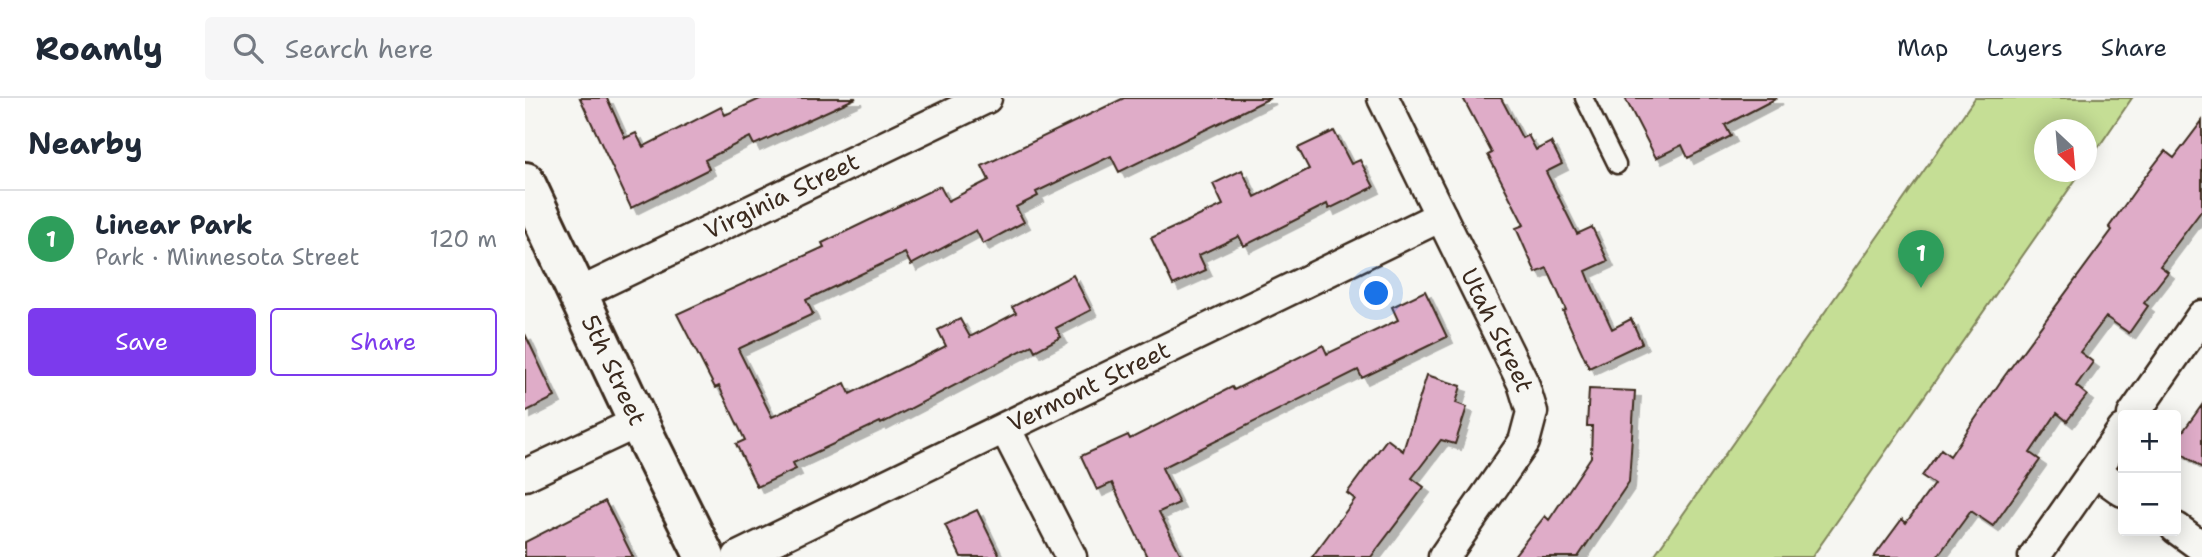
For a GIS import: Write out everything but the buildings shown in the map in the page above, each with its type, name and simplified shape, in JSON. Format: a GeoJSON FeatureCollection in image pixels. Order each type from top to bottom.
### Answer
{"type":"FeatureCollection","features":[{"type":"Feature","properties":{"kind":"street","name":"Virginia Street"},"geometry":{"type":"LineString","coordinates":[[578,294],[986,98]]}},
{"type":"Feature","properties":{"kind":"street","name":"Utah Street"},"geometry":{"type":"LineString","coordinates":[[1383,98],[1523,383],[1532,412],[1524,442],[1444,557]]}},
{"type":"Feature","properties":{"kind":"street","name":"5th Street"},"geometry":{"type":"LineString","coordinates":[[525,182],[705,557]]}},
{"type":"Feature","properties":{"kind":"street","name":"Vermont Street"},"geometry":{"type":"LineString","coordinates":[[738,557],[1441,216]]}},
{"type":"Feature","properties":{"kind":"street"},"geometry":{"type":"LineString","coordinates":[[2136,410],[2202,316]]}},
{"type":"Feature","properties":{"kind":"street"},"geometry":{"type":"LineString","coordinates":[[525,475],[638,422]]}},
{"type":"Feature","properties":{"kind":"street"},"geometry":{"type":"LineString","coordinates":[[1005,428],[1071,557]]}},
{"type":"Feature","properties":{"kind":"street"},"geometry":{"type":"LineString","coordinates":[[2034,557],[2118,437]]}},
{"type":"Feature","properties":{"kind":"street"},"geometry":{"type":"LineString","coordinates":[[2095,471],[2118,487]]}},
{"type":"Feature","properties":{"kind":"street"},"geometry":{"type":"LineString","coordinates":[[2181,532],[2202,547]]}},
{"type":"Feature","properties":{"kind":"lane"},"geometry":{"type":"LineString","coordinates":[[1584,98],[1617,165]]}},
{"type":"Feature","properties":{"kind":"green space"},"geometry":{"type":"Polygon","coordinates":[[[1975,98],[2132,98],[2097,149],[2097,119],[2034,119],[2034,182],[2074,182],[1812,557],[1653,557],[1975,98]]]}},
{"type":"Feature","properties":{"kind":"place","name":"Linear Park"},"geometry":{"type":"Point","coordinates":[1921,288]}}]}
